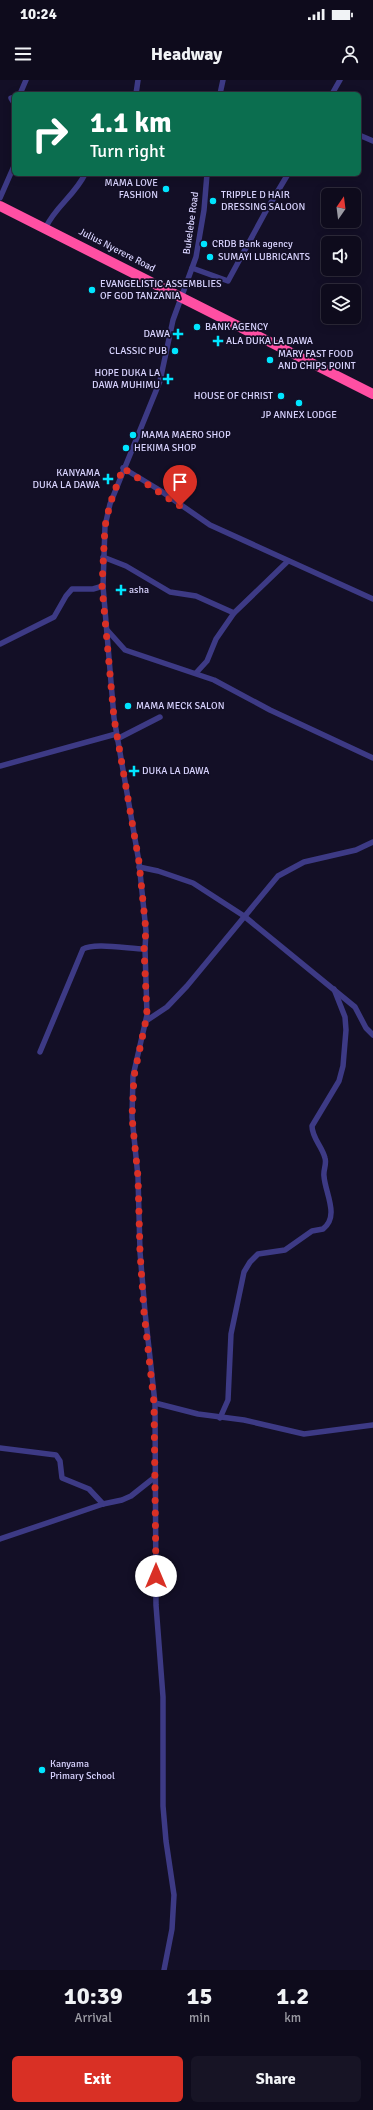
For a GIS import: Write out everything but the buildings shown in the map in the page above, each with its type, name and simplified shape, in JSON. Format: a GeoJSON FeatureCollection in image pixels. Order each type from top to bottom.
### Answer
{"type":"FeatureCollection","features":[{"type":"Feature","properties":{"kind":"highway","name":"Julius Nyerere Road"},"geometry":{"type":"LineString","coordinates":[[0,206],[46,227],[373,394]]}},
{"type":"Feature","properties":{"kind":"street"},"geometry":{"type":"LineString","coordinates":[[21,92],[26,80]]}},
{"type":"Feature","properties":{"kind":"street"},"geometry":{"type":"LineString","coordinates":[[136,92],[138,80]]}},
{"type":"Feature","properties":{"kind":"street"},"geometry":{"type":"LineString","coordinates":[[220,92],[223,80]]}},
{"type":"Feature","properties":{"kind":"street"},"geometry":{"type":"LineString","coordinates":[[333,92],[340,80]]}},
{"type":"Feature","properties":{"kind":"street"},"geometry":{"type":"LineString","coordinates":[[361,136],[373,141]]}},
{"type":"Feature","properties":{"kind":"street"},"geometry":{"type":"LineString","coordinates":[[0,198],[12,171]]}},
{"type":"Feature","properties":{"kind":"street"},"geometry":{"type":"LineString","coordinates":[[46,227],[58,208],[76,190],[84,176]]}},
{"type":"Feature","properties":{"kind":"street","name":"Bukelebe Road"},"geometry":{"type":"LineString","coordinates":[[164,1970],[172,1929],[174,1896],[163,1806],[164,1724],[156,1606],[154,1403],[144,1312],[140,1252],[138,1177],[132,1117],[134,1076],[146,1022],[144,949],[145,916],[139,867],[116,737],[102,586],[105,526],[110,504],[123,468],[144,424],[160,381],[173,320],[196,257],[204,210],[207,176]]}},
{"type":"Feature","properties":{"kind":"street"},"geometry":{"type":"LineString","coordinates":[[192,268],[228,281],[287,176]]}},
{"type":"Feature","properties":{"kind":"street"},"geometry":{"type":"LineString","coordinates":[[123,468],[210,525],[373,599]]}},
{"type":"Feature","properties":{"kind":"street"},"geometry":{"type":"LineString","coordinates":[[104,556],[126,566],[170,592],[196,596],[234,613]]}},
{"type":"Feature","properties":{"kind":"street"},"geometry":{"type":"LineString","coordinates":[[196,673],[207,661],[216,639],[234,613],[288,561]]}},
{"type":"Feature","properties":{"kind":"street"},"geometry":{"type":"LineString","coordinates":[[0,644],[54,617],[66,596],[74,588],[88,589],[102,586]]}},
{"type":"Feature","properties":{"kind":"street"},"geometry":{"type":"LineString","coordinates":[[107,631],[125,650],[196,673],[373,758]]}},
{"type":"Feature","properties":{"kind":"street"},"geometry":{"type":"LineString","coordinates":[[0,766],[20,759],[116,737],[160,717]]}},
{"type":"Feature","properties":{"kind":"street"},"geometry":{"type":"LineString","coordinates":[[146,1022],[167,1007],[187,986],[266,888],[284,871],[304,862],[356,850],[373,842]]}},
{"type":"Feature","properties":{"kind":"street"},"geometry":{"type":"LineString","coordinates":[[139,867],[158,871],[193,883],[244,916],[355,1007],[366,1028],[373,1035]]}},
{"type":"Feature","properties":{"kind":"street"},"geometry":{"type":"LineString","coordinates":[[40,1052],[83,949],[89,946],[98,946],[144,949]]}},
{"type":"Feature","properties":{"kind":"street"},"geometry":{"type":"LineString","coordinates":[[220,1418],[229,1396],[228,1368],[231,1334],[244,1272],[250,1262],[258,1254],[285,1250],[312,1231],[323,1230],[328,1222],[330,1200],[324,1175],[325,1157],[312,1132],[312,1126],[340,1081],[343,1066],[346,1030],[345,1017],[334,989]]}},
{"type":"Feature","properties":{"kind":"street"},"geometry":{"type":"LineString","coordinates":[[154,1403],[220,1418],[244,1420],[304,1434],[373,1425]]}},
{"type":"Feature","properties":{"kind":"street"},"geometry":{"type":"LineString","coordinates":[[0,1448],[56,1455],[61,1463],[62,1478],[89,1490],[103,1504]]}},
{"type":"Feature","properties":{"kind":"street"},"geometry":{"type":"LineString","coordinates":[[0,1539],[103,1504],[128,1498],[155,1477]]}},
{"type":"Feature","properties":{"kind":"place","name":"MAMA LOVE FASHION"},"geometry":{"type":"Point","coordinates":[166,189]}},
{"type":"Feature","properties":{"kind":"place","name":"TRIPPLE D HAIR DRESSING SALOON"},"geometry":{"type":"Point","coordinates":[213,201]}},
{"type":"Feature","properties":{"kind":"place","name":"CRDB Bank agency"},"geometry":{"type":"Point","coordinates":[204,244]}},
{"type":"Feature","properties":{"kind":"place","name":"SUMAYI LUBRICANTS"},"geometry":{"type":"Point","coordinates":[210,257]}},
{"type":"Feature","properties":{"kind":"place","name":"EVANGELISTIC ASSEMBLIES OF GOD TANZANIA"},"geometry":{"type":"Point","coordinates":[92,290]}},
{"type":"Feature","properties":{"kind":"place","name":"BANK AGENCY"},"geometry":{"type":"Point","coordinates":[197,327]}},
{"type":"Feature","properties":{"kind":"place","name":"DAWA"},"geometry":{"type":"Point","coordinates":[178,334]}},
{"type":"Feature","properties":{"kind":"place","name":"ALA DUKA LA DAWA"},"geometry":{"type":"Point","coordinates":[218,341]}},
{"type":"Feature","properties":{"kind":"place","name":"CLASSIC PUB"},"geometry":{"type":"Point","coordinates":[175,351]}},
{"type":"Feature","properties":{"kind":"place","name":"MARY FAST FOOD AND CHIPS POINT"},"geometry":{"type":"Point","coordinates":[270,360]}},
{"type":"Feature","properties":{"kind":"place","name":"HOPE DUKA LA DAWA MUHIMU"},"geometry":{"type":"Point","coordinates":[168,379]}},
{"type":"Feature","properties":{"kind":"place","name":"HOUSE OF CHRIST"},"geometry":{"type":"Point","coordinates":[281,396]}},
{"type":"Feature","properties":{"kind":"place","name":"JP ANNEX LODGE"},"geometry":{"type":"Point","coordinates":[299,403]}},
{"type":"Feature","properties":{"kind":"place","name":"MAMA MAERO SHOP"},"geometry":{"type":"Point","coordinates":[133,435]}},
{"type":"Feature","properties":{"kind":"place","name":"HEKIMA SHOP"},"geometry":{"type":"Point","coordinates":[126,448]}},
{"type":"Feature","properties":{"kind":"place","name":"KANYAMA DUKA LA DAWA"},"geometry":{"type":"Point","coordinates":[108,479]}},
{"type":"Feature","properties":{"kind":"place","name":"asha"},"geometry":{"type":"Point","coordinates":[121,590]}},
{"type":"Feature","properties":{"kind":"place","name":"MAMA MECK SALON"},"geometry":{"type":"Point","coordinates":[128,706]}},
{"type":"Feature","properties":{"kind":"place","name":"DUKA LA DAWA"},"geometry":{"type":"Point","coordinates":[134,771]}},
{"type":"Feature","properties":{"kind":"place","name":"Kanyama Primary School"},"geometry":{"type":"Point","coordinates":[42,1770]}},
{"type":"Feature","properties":{"kind":"route"},"geometry":{"type":"LineString","coordinates":[[156,1576],[156,1443],[154,1403],[144,1312],[140,1252],[138,1170],[132,1117],[134,1076],[147,1015],[144,949],[146,931],[139,862],[116,734],[102,586],[105,526],[110,504],[123,468],[135,477],[161,491],[180,506]]}}]}
